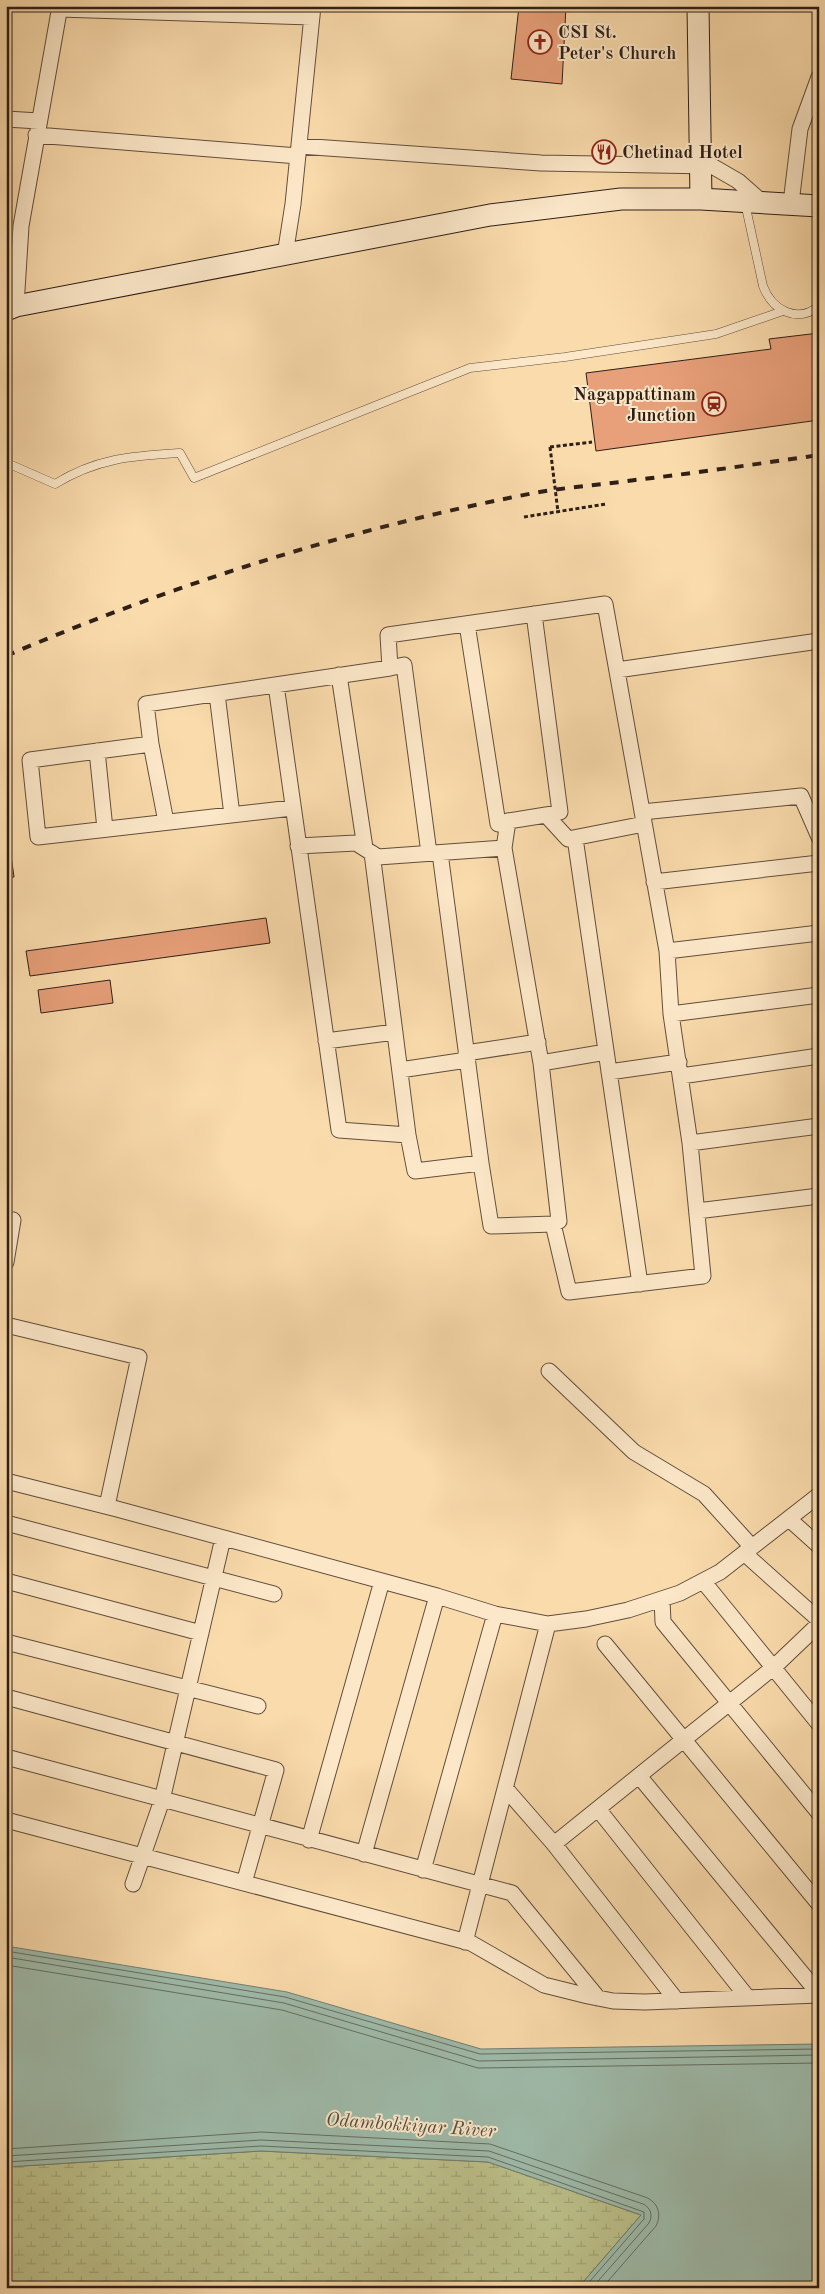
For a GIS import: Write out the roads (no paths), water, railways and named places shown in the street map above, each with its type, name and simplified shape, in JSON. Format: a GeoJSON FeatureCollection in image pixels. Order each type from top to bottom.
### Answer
{"type":"FeatureCollection","features":[{"type":"Feature","properties":{"kind":"main road"},"geometry":{"type":"LineString","coordinates":[[698,6],[701,199]]}},
{"type":"Feature","properties":{"kind":"main road"},"geometry":{"type":"LineString","coordinates":[[11,308],[490,215],[620,199],[701,199],[819,206]]}},
{"type":"Feature","properties":{"kind":"street"},"geometry":{"type":"LineString","coordinates":[[11,308],[21,226],[60,7],[312,12],[285,255]]}},
{"type":"Feature","properties":{"kind":"street"},"geometry":{"type":"LineString","coordinates":[[791,203],[800,130],[819,77]]}},
{"type":"Feature","properties":{"kind":"street"},"geometry":{"type":"LineString","coordinates":[[6,118],[38,128],[298,151],[541,163],[712,166],[738,181],[754,202]]}},
{"type":"Feature","properties":{"kind":"street"},"geometry":{"type":"LineString","coordinates":[[390,668],[388,635],[605,604],[667,951],[672,1014],[690,1143],[703,1276],[569,1292],[554,1224]]}},
{"type":"Feature","properties":{"kind":"street"},"geometry":{"type":"LineString","coordinates":[[467,624],[498,824],[560,812],[534,614]]}},
{"type":"Feature","properties":{"kind":"street"},"geometry":{"type":"LineString","coordinates":[[617,670],[819,641]]}},
{"type":"Feature","properties":{"kind":"street"},"geometry":{"type":"LineString","coordinates":[[166,822],[151,744],[146,704],[404,665],[467,1056],[491,1226],[554,1224],[559,1221],[541,1063],[504,848],[508,821]]}},
{"type":"Feature","properties":{"kind":"street"},"geometry":{"type":"LineString","coordinates":[[339,676],[368,851],[408,1135],[415,1171],[481,1163]]}},
{"type":"Feature","properties":{"kind":"street"},"geometry":{"type":"LineString","coordinates":[[276,684],[292,808],[339,1130],[408,1135]]}},
{"type":"Feature","properties":{"kind":"street"},"geometry":{"type":"LineString","coordinates":[[216,694],[232,815]]}},
{"type":"Feature","properties":{"kind":"street"},"geometry":{"type":"LineString","coordinates":[[151,744],[30,760],[38,837],[292,808]]}},
{"type":"Feature","properties":{"kind":"street"},"geometry":{"type":"LineString","coordinates":[[97,751],[105,830]]}},
{"type":"Feature","properties":{"kind":"street"},"geometry":{"type":"LineString","coordinates":[[546,815],[568,839],[643,818],[801,796],[819,836]]}},
{"type":"Feature","properties":{"kind":"street"},"geometry":{"type":"LineString","coordinates":[[575,838],[640,1284]]}},
{"type":"Feature","properties":{"kind":"street"},"geometry":{"type":"LineString","coordinates":[[298,846],[356,843],[378,857],[504,848]]}},
{"type":"Feature","properties":{"kind":"street"},"geometry":{"type":"LineString","coordinates":[[654,882],[819,863]]}},
{"type":"Feature","properties":{"kind":"street"},"geometry":{"type":"LineString","coordinates":[[667,951],[819,933]]}},
{"type":"Feature","properties":{"kind":"street"},"geometry":{"type":"LineString","coordinates":[[672,1014],[819,995]]}},
{"type":"Feature","properties":{"kind":"street"},"geometry":{"type":"LineString","coordinates":[[326,1041],[395,1032]]}},
{"type":"Feature","properties":{"kind":"street"},"geometry":{"type":"LineString","coordinates":[[400,1070],[538,1042]]}},
{"type":"Feature","properties":{"kind":"street"},"geometry":{"type":"LineString","coordinates":[[541,1063],[606,1052]]}},
{"type":"Feature","properties":{"kind":"street"},"geometry":{"type":"LineString","coordinates":[[609,1072],[680,1069],[819,1056]]}},
{"type":"Feature","properties":{"kind":"street"},"geometry":{"type":"LineString","coordinates":[[690,1143],[819,1126]]}},
{"type":"Feature","properties":{"kind":"street"},"geometry":{"type":"LineString","coordinates":[[696,1211],[819,1196]]}},
{"type":"Feature","properties":{"kind":"street"},"geometry":{"type":"LineString","coordinates":[[6,1262],[13,1220]]}},
{"type":"Feature","properties":{"kind":"street"},"geometry":{"type":"LineString","coordinates":[[6,1325],[139,1357],[107,1506]]}},
{"type":"Feature","properties":{"kind":"street"},"geometry":{"type":"LineString","coordinates":[[549,1371],[634,1452],[704,1494],[748,1550],[819,1622],[774,1667],[554,1844]]}},
{"type":"Feature","properties":{"kind":"street"},"geometry":{"type":"LineString","coordinates":[[9,1480],[437,1596],[495,1614],[548,1624],[586,1619],[628,1610],[680,1593],[720,1572],[819,1495]]}},
{"type":"Feature","properties":{"kind":"street"},"geometry":{"type":"LineString","coordinates":[[789,1519],[819,1546]]}},
{"type":"Feature","properties":{"kind":"street"},"geometry":{"type":"LineString","coordinates":[[6,1523],[274,1594]]}},
{"type":"Feature","properties":{"kind":"street"},"geometry":{"type":"LineString","coordinates":[[133,1884],[162,1800],[223,1538]]}},
{"type":"Feature","properties":{"kind":"street"},"geometry":{"type":"LineString","coordinates":[[6,1581],[201,1632]]}},
{"type":"Feature","properties":{"kind":"street"},"geometry":{"type":"LineString","coordinates":[[309,1840],[382,1581]]}},
{"type":"Feature","properties":{"kind":"street"},"geometry":{"type":"LineString","coordinates":[[703,1581],[819,1724]]}},
{"type":"Feature","properties":{"kind":"street"},"geometry":{"type":"LineString","coordinates":[[364,1854],[437,1596]]}},
{"type":"Feature","properties":{"kind":"street"},"geometry":{"type":"LineString","coordinates":[[662,1599],[664,1622],[819,1812]]}},
{"type":"Feature","properties":{"kind":"street"},"geometry":{"type":"LineString","coordinates":[[423,1870],[495,1614]]}},
{"type":"Feature","properties":{"kind":"street"},"geometry":{"type":"LineString","coordinates":[[465,1942],[548,1624]]}},
{"type":"Feature","properties":{"kind":"street"},"geometry":{"type":"LineString","coordinates":[[6,1642],[258,1706]]}},
{"type":"Feature","properties":{"kind":"street"},"geometry":{"type":"LineString","coordinates":[[605,1644],[819,1904]]}},
{"type":"Feature","properties":{"kind":"street"},"geometry":{"type":"LineString","coordinates":[[6,1697],[276,1770],[244,1883]]}},
{"type":"Feature","properties":{"kind":"street"},"geometry":{"type":"LineString","coordinates":[[6,1757],[260,1827],[512,1893],[598,1998]]}},
{"type":"Feature","properties":{"kind":"street"},"geometry":{"type":"LineString","coordinates":[[639,1776],[819,1994]]}},
{"type":"Feature","properties":{"kind":"street"},"geometry":{"type":"LineString","coordinates":[[506,1789],[554,1844],[677,2001]]}},
{"type":"Feature","properties":{"kind":"street"},"geometry":{"type":"LineString","coordinates":[[598,1809],[748,1998]]}},
{"type":"Feature","properties":{"kind":"street"},"geometry":{"type":"LineString","coordinates":[[6,1820],[465,1942],[506,1962],[544,1985],[598,1998],[614,2001],[677,2001],[819,1994]]}},
{"type":"Feature","properties":{"kind":"lane"},"geometry":{"type":"LineString","coordinates":[[754,202],[763,286],[768,298],[777,308],[803,314],[819,306]]}},
{"type":"Feature","properties":{"kind":"lane"},"geometry":{"type":"LineString","coordinates":[[7,462],[56,484],[77,471],[126,456],[180,453],[194,478],[470,368],[566,357],[716,334],[784,311]]}},
{"type":"Feature","properties":{"kind":"water","name":"Odambokkiyar River"},"geometry":{"type":"Polygon","coordinates":[[[6,1946],[287,1992],[481,2049],[819,2044],[819,2288],[578,2288],[641,2215],[488,2162],[261,2151],[6,2167],[6,1946]]]}},
{"type":"Feature","properties":{"kind":"railway"},"geometry":{"type":"LineString","coordinates":[[6,656],[70,629],[200,582],[266,560],[399,523],[546,491],[819,455]]}},
{"type":"Feature","properties":{"kind":"place","name":"CSI St. Peter's Church"},"geometry":{"type":"Point","coordinates":[540,42]}},
{"type":"Feature","properties":{"kind":"place","name":"Chetinad Hotel"},"geometry":{"type":"Point","coordinates":[604,152]}},
{"type":"Feature","properties":{"kind":"place","name":"Nagappattinam Junction"},"geometry":{"type":"Point","coordinates":[714,404]}}]}
